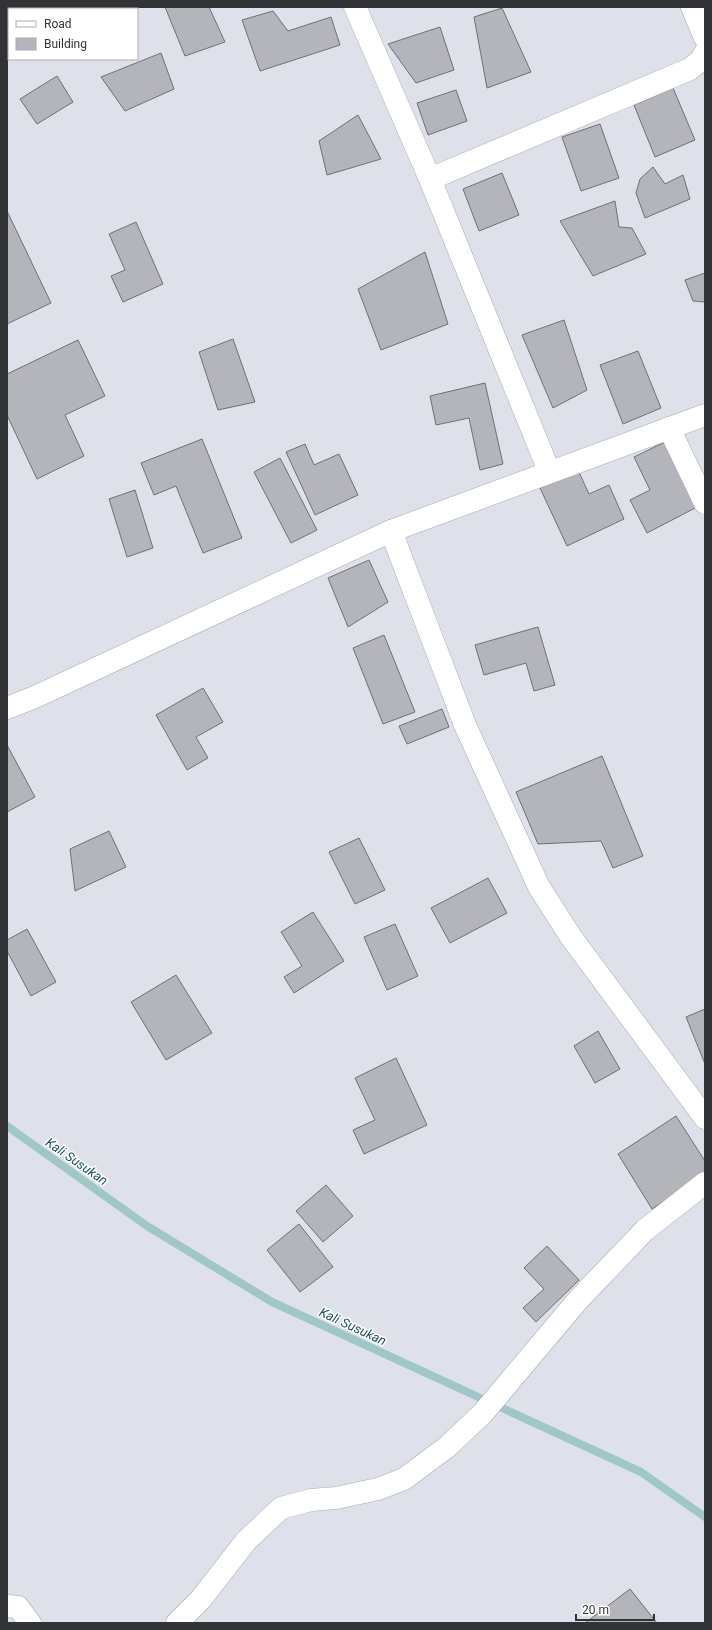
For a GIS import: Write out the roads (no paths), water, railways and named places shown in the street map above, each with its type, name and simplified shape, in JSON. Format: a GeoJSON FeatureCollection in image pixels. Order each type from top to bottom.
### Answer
{"type":"FeatureCollection","features":[{"type":"Feature","properties":{"kind":"street"},"geometry":{"type":"LineString","coordinates":[[355,7],[430,179],[548,471]]}},
{"type":"Feature","properties":{"kind":"street"},"geometry":{"type":"LineString","coordinates":[[692,7],[705,38]]}},
{"type":"Feature","properties":{"kind":"street"},"geometry":{"type":"LineString","coordinates":[[430,179],[690,69],[701,60],[705,53]]}},
{"type":"Feature","properties":{"kind":"street"},"geometry":{"type":"LineString","coordinates":[[7,708],[42,694],[391,531],[548,471],[705,414]]}},
{"type":"Feature","properties":{"kind":"street"},"geometry":{"type":"LineString","coordinates":[[669,428],[705,503]]}},
{"type":"Feature","properties":{"kind":"street"},"geometry":{"type":"LineString","coordinates":[[391,531],[465,725],[540,886],[571,937],[705,1118]]}},
{"type":"Feature","properties":{"kind":"street"},"geometry":{"type":"LineString","coordinates":[[177,1623],[201,1599],[246,1541],[281,1508],[311,1500],[336,1498],[378,1489],[404,1479],[447,1447],[483,1413],[578,1300],[644,1230],[705,1183]]}},
{"type":"Feature","properties":{"kind":"street"},"geometry":{"type":"LineString","coordinates":[[7,1606],[18,1607],[30,1623]]}},
{"type":"Feature","properties":{"kind":"waterway","name":"Kali Susukan"},"geometry":{"type":"LineString","coordinates":[[7,1126],[147,1226],[272,1302],[641,1472],[705,1517]]}}]}
